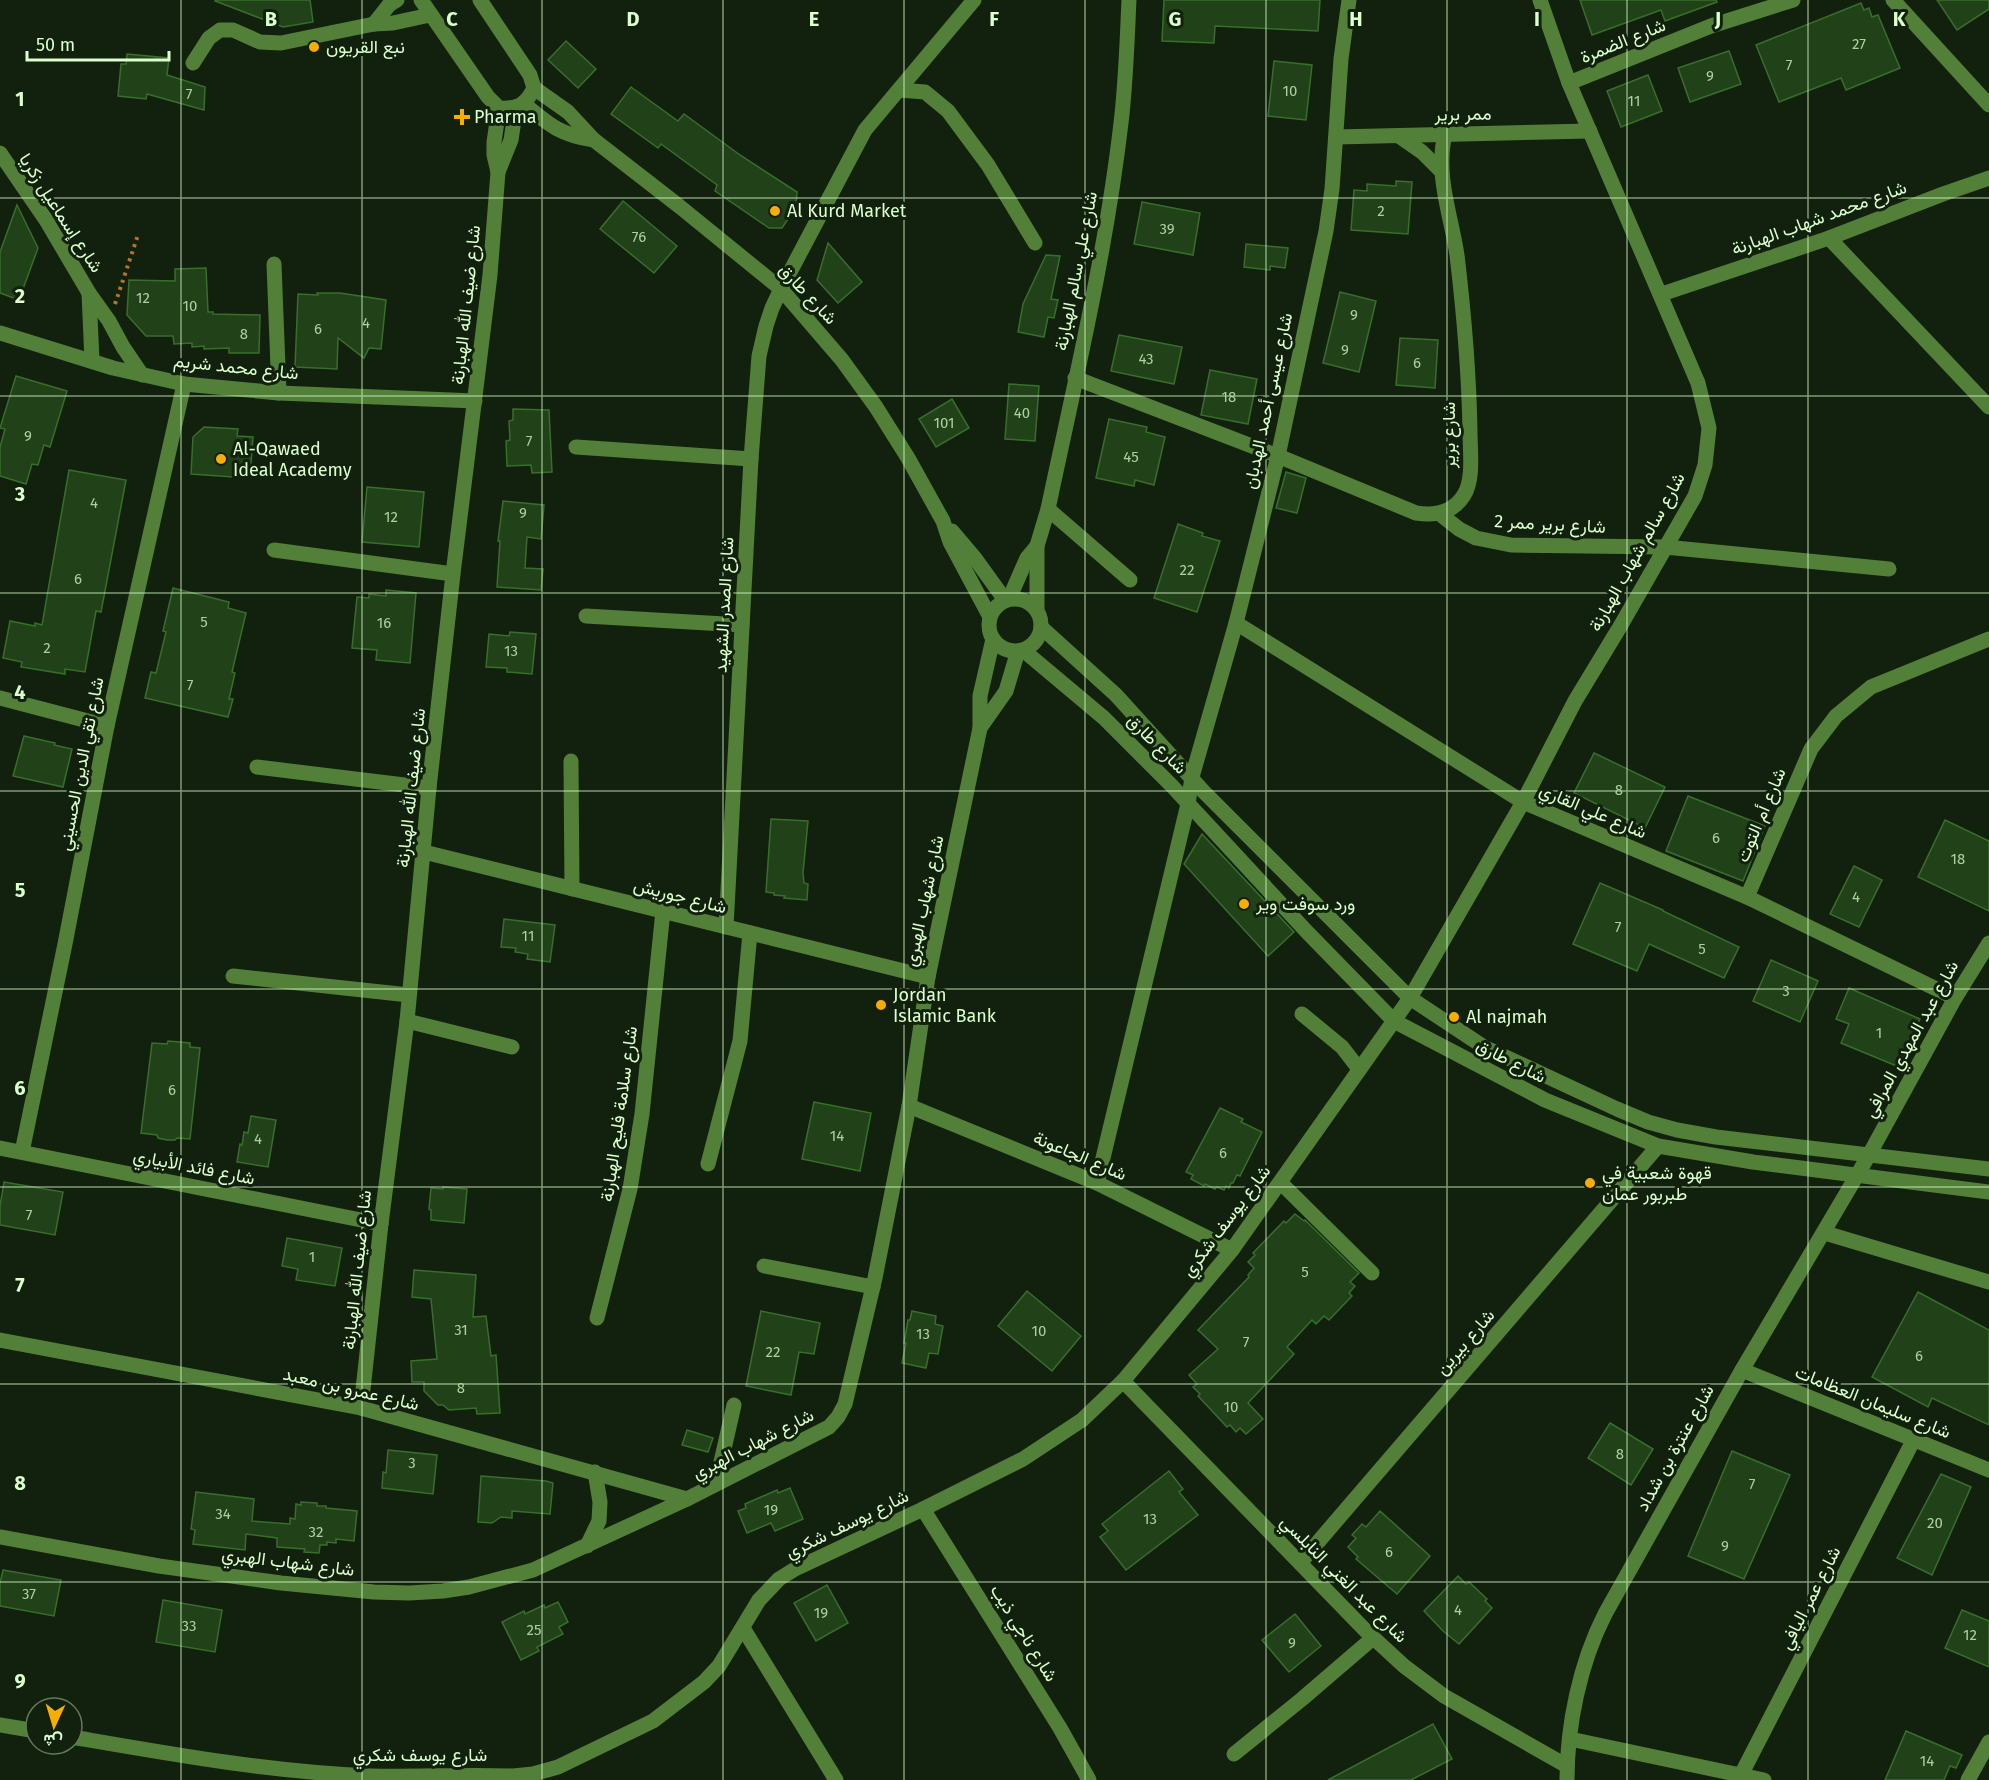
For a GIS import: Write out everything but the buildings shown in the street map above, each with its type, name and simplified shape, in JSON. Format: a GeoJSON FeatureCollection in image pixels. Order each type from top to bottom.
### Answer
{"type":"FeatureCollection","features":[{"type":"Feature","properties":{"kind":"street"},"geometry":{"type":"LineString","coordinates":[[422,0],[430,15],[488,97],[499,108],[520,105],[529,98],[534,88]]}},
{"type":"Feature","properties":{"kind":"street","name":"شارع طارق"},"geometry":{"type":"LineString","coordinates":[[480,0],[530,75],[534,88],[568,112],[594,141],[781,289],[842,360],[876,407],[908,458],[943,521],[950,542],[990,616]]}},
{"type":"Feature","properties":{"kind":"street","name":"شارع الصدر الشهيد"},"geometry":{"type":"LineString","coordinates":[[726,927],[751,459],[759,356],[766,326],[781,289],[865,130],[974,0]]}},
{"type":"Feature","properties":{"kind":"street","name":"شارع علي سالم الهبارنة"},"geometry":{"type":"LineString","coordinates":[[1037,611],[1037,546],[1048,509],[1103,242],[1113,180],[1121,122],[1130,0]]}},
{"type":"Feature","properties":{"kind":"street","name":"شارع عيسى أحمد الهدبان"},"geometry":{"type":"LineString","coordinates":[[1097,1183],[1188,804],[1192,777],[1236,623],[1278,456],[1326,231],[1332,189],[1341,59],[1349,0]]}},
{"type":"Feature","properties":{"kind":"street","name":"شارع سالم شهاب الهبارنة"},"geometry":{"type":"LineString","coordinates":[[1394,1021],[1410,998],[1523,802],[1575,701],[1695,495],[1705,465],[1709,428],[1698,383],[1662,294],[1569,83],[1540,0]]}},
{"type":"Feature","properties":{"kind":"street","name":"شارع الضمرة"},"geometry":{"type":"LineString","coordinates":[[1569,83],[1711,27],[1793,0]]}},
{"type":"Feature","properties":{"kind":"street"},"geometry":{"type":"LineString","coordinates":[[1893,0],[1989,105]]}},
{"type":"Feature","properties":{"kind":"street"},"geometry":{"type":"LineString","coordinates":[[374,24],[390,2]]}},
{"type":"Feature","properties":{"kind":"street"},"geometry":{"type":"LineString","coordinates":[[193,63],[209,38],[220,30],[233,30],[270,44],[430,15]]}},
{"type":"Feature","properties":{"kind":"street"},"geometry":{"type":"LineString","coordinates":[[899,90],[925,92],[948,111],[988,165],[1035,243]]}},
{"type":"Feature","properties":{"kind":"street","name":"شارع طارق"},"geometry":{"type":"LineString","coordinates":[[520,105],[562,133],[594,141]]}},
{"type":"Feature","properties":{"kind":"street","name":"شارع ضيف الله الهبارنة"},"geometry":{"type":"LineString","coordinates":[[498,172],[511,140],[520,105]]}},
{"type":"Feature","properties":{"kind":"street","name":"شارع ضيف الله الهبارنة"},"geometry":{"type":"LineString","coordinates":[[361,1408],[381,1224],[407,1021],[429,788],[453,574],[490,275],[498,172],[494,148],[499,108]]}},
{"type":"Feature","properties":{"kind":"street","name":"ممر برير"},"geometry":{"type":"LineString","coordinates":[[1336,137],[1590,130]]}},
{"type":"Feature","properties":{"kind":"street","name":"شارع برير"},"geometry":{"type":"LineString","coordinates":[[1440,514],[1454,507],[1464,495],[1469,480],[1470,448],[1461,292],[1441,171],[1441,152],[1445,134]]}},
{"type":"Feature","properties":{"kind":"street"},"geometry":{"type":"LineString","coordinates":[[1399,136],[1422,152],[1441,171]]}},
{"type":"Feature","properties":{"kind":"street","name":"شارع إسماعيل زكريا"},"geometry":{"type":"LineString","coordinates":[[0,153],[61,243],[89,293],[142,375]]}},
{"type":"Feature","properties":{"kind":"street","name":"شارع محمد شهاب الهبارنة"},"geometry":{"type":"LineString","coordinates":[[1662,294],[1829,238],[1989,178]]}},
{"type":"Feature","properties":{"kind":"street"},"geometry":{"type":"LineString","coordinates":[[1829,238],[1989,407]]}},
{"type":"Feature","properties":{"kind":"street"},"geometry":{"type":"LineString","coordinates":[[274,264],[279,393]]}},
{"type":"Feature","properties":{"kind":"street","name":"شارع إسماعيل زكريا"},"geometry":{"type":"LineString","coordinates":[[89,293],[92,361]]}},
{"type":"Feature","properties":{"kind":"street","name":"شارع محمد شريم"},"geometry":{"type":"LineString","coordinates":[[0,333],[142,375],[184,384],[279,393],[475,401]]}},
{"type":"Feature","properties":{"kind":"street"},"geometry":{"type":"LineString","coordinates":[[1075,378],[1278,456],[1416,513],[1440,514]]}},
{"type":"Feature","properties":{"kind":"street","name":"شارع تقي الدين الحسيني"},"geometry":{"type":"LineString","coordinates":[[22,1152],[107,726],[184,384]]}},
{"type":"Feature","properties":{"kind":"street"},"geometry":{"type":"LineString","coordinates":[[576,447],[751,459]]}},
{"type":"Feature","properties":{"kind":"street"},"geometry":{"type":"LineString","coordinates":[[1048,509],[1130,580]]}},
{"type":"Feature","properties":{"kind":"street","name":"شارع برير ممر 2"},"geometry":{"type":"LineString","coordinates":[[1440,514],[1459,529],[1476,538],[1510,545],[1665,547],[1890,569]]}},
{"type":"Feature","properties":{"kind":"street","name":"شارع طارق"},"geometry":{"type":"LineString","coordinates":[[943,521],[1007,600]]}},
{"type":"Feature","properties":{"kind":"street","name":"شارع علي سالم الهبارنة"},"geometry":{"type":"LineString","coordinates":[[1007,600],[1027,558],[1037,546]]}},
{"type":"Feature","properties":{"kind":"street"},"geometry":{"type":"LineString","coordinates":[[274,550],[453,574]]}},
{"type":"Feature","properties":{"kind":"street"},"geometry":{"type":"LineString","coordinates":[[1007,600],[1025,600],[1037,611],[1041,619],[1041,627],[1035,642],[1020,650],[1008,650],[999,646],[993,639],[988,628],[990,616],[995,607],[1007,600]]}},
{"type":"Feature","properties":{"kind":"street"},"geometry":{"type":"LineString","coordinates":[[586,616],[742,625]]}},
{"type":"Feature","properties":{"kind":"street","name":"شارع علي القاري"},"geometry":{"type":"LineString","coordinates":[[1236,623],[1523,802],[1747,897],[1955,998]]}},
{"type":"Feature","properties":{"kind":"street","name":"شارع طارق"},"geometry":{"type":"LineString","coordinates":[[1041,627],[1116,695],[1204,792],[1410,998],[1484,1047],[1648,1122],[1677,1130],[1716,1137],[1989,1169]]}},
{"type":"Feature","properties":{"kind":"street","name":"شارع شهاب الهبري"},"geometry":{"type":"LineString","coordinates":[[0,1537],[159,1566],[281,1583],[409,1593],[469,1587],[533,1570],[587,1546],[687,1499],[829,1427],[845,1404],[873,1287],[909,1106],[928,977],[980,728],[980,696],[993,639]]}},
{"type":"Feature","properties":{"kind":"street","name":"شارع أم التوت"},"geometry":{"type":"LineString","coordinates":[[1747,897],[1811,749],[1836,716],[1871,687],[1989,639]]}},
{"type":"Feature","properties":{"kind":"street","name":"شارع طارق"},"geometry":{"type":"LineString","coordinates":[[1020,650],[1104,718],[1394,1021],[1545,1100],[1658,1146],[1722,1158],[1989,1192]]}},
{"type":"Feature","properties":{"kind":"street","name":"شارع شهاب الهبري"},"geometry":{"type":"LineString","coordinates":[[980,728],[1006,691],[1020,650]]}},
{"type":"Feature","properties":{"kind":"street"},"geometry":{"type":"LineString","coordinates":[[0,698],[107,726]]}},
{"type":"Feature","properties":{"kind":"street"},"geometry":{"type":"LineString","coordinates":[[571,761],[572,889]]}},
{"type":"Feature","properties":{"kind":"street"},"geometry":{"type":"LineString","coordinates":[[257,767],[429,788]]}},
{"type":"Feature","properties":{"kind":"street","name":"شارع جوريش"},"geometry":{"type":"LineString","coordinates":[[424,852],[928,977]]}},
{"type":"Feature","properties":{"kind":"street","name":"شارع سلامة فليح الهبارنة"},"geometry":{"type":"LineString","coordinates":[[597,1318],[630,1190],[642,1114],[663,912]]}},
{"type":"Feature","properties":{"kind":"street"},"geometry":{"type":"LineString","coordinates":[[708,1164],[740,1041],[750,933]]}},
{"type":"Feature","properties":{"kind":"street","name":"شارع عبد المهدي المرافي"},"geometry":{"type":"LineString","coordinates":[[1869,1155],[1955,998],[1989,943]]}},
{"type":"Feature","properties":{"kind":"street"},"geometry":{"type":"LineString","coordinates":[[233,976],[409,995]]}},
{"type":"Feature","properties":{"kind":"street"},"geometry":{"type":"LineString","coordinates":[[1302,1014],[1342,1047],[1359,1069]]}},
{"type":"Feature","properties":{"kind":"street"},"geometry":{"type":"LineString","coordinates":[[407,1021],[512,1047]]}},
{"type":"Feature","properties":{"kind":"street","name":"شارع يوسف شكري"},"geometry":{"type":"LineString","coordinates":[[84,1739],[283,1770],[372,1776],[533,1774],[558,1767],[653,1721],[704,1682],[719,1666],[759,1600],[795,1569],[924,1509],[1041,1449],[1082,1420],[1123,1381],[1232,1250],[1281,1184],[1394,1021]]}},
{"type":"Feature","properties":{"kind":"street","name":"شارع الجاعونة"},"geometry":{"type":"LineString","coordinates":[[909,1106],[1097,1183],[1232,1250]]}},
{"type":"Feature","properties":{"kind":"street","name":"شارع بيرين"},"geometry":{"type":"LineString","coordinates":[[1300,1563],[1658,1146]]}},
{"type":"Feature","properties":{"kind":"street","name":"شارع فائد الأبياري"},"geometry":{"type":"LineString","coordinates":[[0,1148],[381,1224]]}},
{"type":"Feature","properties":{"kind":"street","name":"شارع عنترة بن شداد"},"geometry":{"type":"LineString","coordinates":[[1567,1773],[1570,1739],[1582,1674],[1591,1641],[1742,1370],[1869,1155]]}},
{"type":"Feature","properties":{"kind":"street"},"geometry":{"type":"LineString","coordinates":[[1281,1184],[1372,1273]]}},
{"type":"Feature","properties":{"kind":"street"},"geometry":{"type":"LineString","coordinates":[[1825,1233],[1989,1282]]}},
{"type":"Feature","properties":{"kind":"street"},"geometry":{"type":"LineString","coordinates":[[764,1266],[873,1287]]}},
{"type":"Feature","properties":{"kind":"street","name":"شارع عمرو بن معبد"},"geometry":{"type":"LineString","coordinates":[[0,1340],[361,1408],[687,1499]]}},
{"type":"Feature","properties":{"kind":"street","name":"شارع سليمان العظامات"},"geometry":{"type":"LineString","coordinates":[[1742,1370],[1989,1470]]}},
{"type":"Feature","properties":{"kind":"street","name":"شارع عبد الغني النابلسي"},"geometry":{"type":"LineString","coordinates":[[1123,1381],[1373,1638],[1404,1666],[1444,1696],[1567,1773]]}},
{"type":"Feature","properties":{"kind":"street"},"geometry":{"type":"LineString","coordinates":[[716,1484],[734,1405]]}},
{"type":"Feature","properties":{"kind":"street","name":"شارع عمر اليافي"},"geometry":{"type":"LineString","coordinates":[[1741,1775],[1914,1439]]}},
{"type":"Feature","properties":{"kind":"street"},"geometry":{"type":"LineString","coordinates":[[587,1546],[599,1521],[600,1502],[595,1472]]}},
{"type":"Feature","properties":{"kind":"street","name":"شارع ناجي ذيب"},"geometry":{"type":"LineString","coordinates":[[924,1509],[1089,1780]]}},
{"type":"Feature","properties":{"kind":"street"},"geometry":{"type":"LineString","coordinates":[[743,1628],[836,1780]]}},
{"type":"Feature","properties":{"kind":"street"},"geometry":{"type":"LineString","coordinates":[[1234,1754],[1373,1638]]}},
{"type":"Feature","properties":{"kind":"street"},"geometry":{"type":"LineString","coordinates":[[0,1725],[24,1729]]}},
{"type":"Feature","properties":{"kind":"street"},"geometry":{"type":"LineString","coordinates":[[1570,1739],[1764,1780]]}},
{"type":"Feature","properties":{"kind":"street"},"geometry":{"type":"LineString","coordinates":[[1968,1780],[1989,1742]]}},
{"type":"Feature","properties":{"kind":"path"},"geometry":{"type":"LineString","coordinates":[[109,321],[138,235]]}},
{"type":"Feature","properties":{"kind":"place","name":"نبع القريون"},"geometry":{"type":"Point","coordinates":[314,47]}},
{"type":"Feature","properties":{"kind":"place","name":"Pharma"},"geometry":{"type":"Point","coordinates":[462,117]}},
{"type":"Feature","properties":{"kind":"place","name":"Al Kurd Market"},"geometry":{"type":"Point","coordinates":[775,211]}},
{"type":"Feature","properties":{"kind":"place","name":"Al-Qawaed Ideal Academy"},"geometry":{"type":"Point","coordinates":[221,459]}},
{"type":"Feature","properties":{"kind":"place","name":"ورد سوفت وير"},"geometry":{"type":"Point","coordinates":[1244,904]}},
{"type":"Feature","properties":{"kind":"place","name":"Jordan Islamic Bank"},"geometry":{"type":"Point","coordinates":[881,1005]}},
{"type":"Feature","properties":{"kind":"place","name":"Al najmah"},"geometry":{"type":"Point","coordinates":[1454,1017]}},
{"type":"Feature","properties":{"kind":"place","name":"قهوة شعبية في طبربور عمان"},"geometry":{"type":"Point","coordinates":[1590,1183]}}]}
